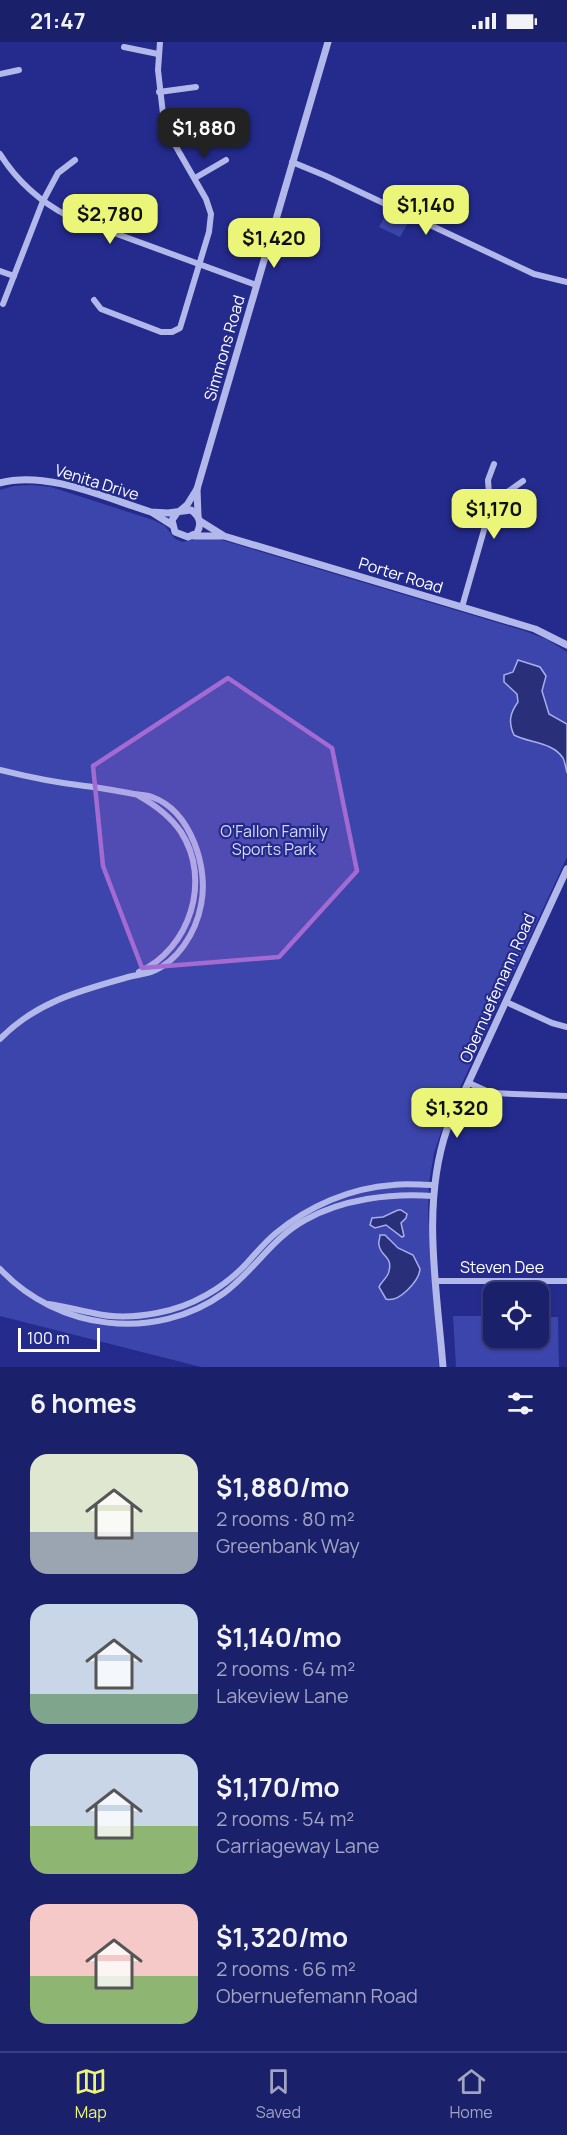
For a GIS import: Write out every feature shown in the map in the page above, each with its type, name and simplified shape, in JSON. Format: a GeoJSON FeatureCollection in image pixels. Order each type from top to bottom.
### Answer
{"type":"FeatureCollection","features":[{"type":"Feature","properties":{"kind":"street"},"geometry":{"type":"LineString","coordinates":[[94,300],[101,309],[161,332],[172,332],[180,328],[209,232],[212,214],[195,178],[171,138],[163,114],[159,92],[160,42]]}},
{"type":"Feature","properties":{"kind":"street","name":"Simmons Road"},"geometry":{"type":"LineString","coordinates":[[179,512],[187,505],[197,489],[328,42]]}},
{"type":"Feature","properties":{"kind":"street"},"geometry":{"type":"LineString","coordinates":[[124,47],[158,54]]}},
{"type":"Feature","properties":{"kind":"street"},"geometry":{"type":"LineString","coordinates":[[0,74],[19,70]]}},
{"type":"Feature","properties":{"kind":"street"},"geometry":{"type":"LineString","coordinates":[[159,92],[196,87]]}},
{"type":"Feature","properties":{"kind":"street"},"geometry":{"type":"LineString","coordinates":[[0,154],[24,186],[68,216],[256,285]]}},
{"type":"Feature","properties":{"kind":"street"},"geometry":{"type":"LineString","coordinates":[[3,304],[43,201],[58,173],[75,160]]}},
{"type":"Feature","properties":{"kind":"street"},"geometry":{"type":"LineString","coordinates":[[195,178],[226,160]]}},
{"type":"Feature","properties":{"kind":"street"},"geometry":{"type":"LineString","coordinates":[[292,162],[534,274],[567,282]]}},
{"type":"Feature","properties":{"kind":"street"},"geometry":{"type":"LineString","coordinates":[[0,271],[14,276]]}},
{"type":"Feature","properties":{"kind":"street"},"geometry":{"type":"LineString","coordinates":[[462,607],[490,509],[488,480],[494,464]]}},
{"type":"Feature","properties":{"kind":"street","name":"Venita Drive"},"geometry":{"type":"LineString","coordinates":[[0,483],[35,478],[50,480],[151,512],[172,525]]}},
{"type":"Feature","properties":{"kind":"street"},"geometry":{"type":"LineString","coordinates":[[490,509],[499,498],[523,481]]}},
{"type":"Feature","properties":{"kind":"street","name":"Simmons Road"},"geometry":{"type":"LineString","coordinates":[[197,489],[199,519]]}},
{"type":"Feature","properties":{"kind":"street"},"geometry":{"type":"LineString","coordinates":[[191,510],[199,519],[199,529],[192,536],[179,536],[172,525],[172,520],[179,512],[191,510]]}},
{"type":"Feature","properties":{"kind":"street","name":"Venita Drive"},"geometry":{"type":"LineString","coordinates":[[151,512],[179,512]]}},
{"type":"Feature","properties":{"kind":"street","name":"Porter Road"},"geometry":{"type":"LineString","coordinates":[[199,519],[224,536]]}},
{"type":"Feature","properties":{"kind":"street","name":"Porter Road"},"geometry":{"type":"LineString","coordinates":[[192,536],[200,534],[224,536],[535,629],[567,645]]}},
{"type":"Feature","properties":{"kind":"street"},"geometry":{"type":"LineString","coordinates":[[0,770],[45,780],[155,797],[172,811],[187,829],[200,860],[203,893],[195,926],[180,951],[167,963],[151,973],[129,976],[80,990],[49,1002],[21,1019],[0,1039]]}},
{"type":"Feature","properties":{"kind":"street","name":"Obernuefemann Road"},"geometry":{"type":"LineString","coordinates":[[443,1367],[436,1281],[433,1196],[436,1165],[444,1138],[567,869]]}},
{"type":"Feature","properties":{"kind":"street"},"geometry":{"type":"LineString","coordinates":[[558,887],[567,890]]}},
{"type":"Feature","properties":{"kind":"street"},"geometry":{"type":"LineString","coordinates":[[506,1002],[552,1023],[567,1027]]}},
{"type":"Feature","properties":{"kind":"street"},"geometry":{"type":"LineString","coordinates":[[469,1083],[491,1093],[567,1096]]}},
{"type":"Feature","properties":{"kind":"street"},"geometry":{"type":"LineString","coordinates":[[47,1304],[69,1306],[93,1314],[123,1316],[174,1309],[220,1286],[246,1264],[263,1243],[276,1232],[332,1199],[382,1185],[434,1185]]}},
{"type":"Feature","properties":{"kind":"street"},"geometry":{"type":"LineString","coordinates":[[0,1269],[22,1289],[56,1310],[116,1324],[145,1323],[182,1314],[224,1293],[244,1276],[285,1232],[307,1218],[342,1205],[373,1198],[408,1195],[433,1196]]}},
{"type":"Feature","properties":{"kind":"street","name":"Steven Dee"},"geometry":{"type":"LineString","coordinates":[[436,1281],[567,1281]]}},
{"type":"Feature","properties":{"kind":"highlighted area"},"geometry":{"type":"Polygon","coordinates":[[[228,678],[332,748],[357,871],[279,957],[142,968],[103,866],[93,766],[228,678]]]}},
{"type":"Feature","properties":{"kind":"green space"},"geometry":{"type":"Polygon","coordinates":[[[389,209],[410,219],[400,237],[379,227],[389,209]]]}},
{"type":"Feature","properties":{"kind":"green space","name":"O'Fallon Family Sports Park"},"geometry":{"type":"Polygon","coordinates":[[[32,485],[51,487],[153,520],[165,526],[175,539],[183,542],[201,537],[215,538],[525,631],[548,640],[567,652],[567,857],[445,1120],[434,1153],[429,1183],[428,1215],[439,1367],[201,1367],[0,1316],[0,490],[32,485]]]}},
{"type":"Feature","properties":{"kind":"green space"},"geometry":{"type":"Polygon","coordinates":[[[453,1316],[483,1316],[483,1348],[549,1348],[549,1317],[558,1317],[559,1367],[456,1367],[453,1316]]]}},
{"type":"Feature","properties":{"kind":"shaded area"},"geometry":{"type":"Polygon","coordinates":[[[518,660],[540,667],[546,676],[542,691],[549,714],[567,724],[567,773],[563,758],[559,753],[547,746],[514,735],[511,718],[518,702],[517,694],[504,682],[504,675],[513,672],[518,660]]]}},
{"type":"Feature","properties":{"kind":"shaded area"},"geometry":{"type":"Polygon","coordinates":[[[398,1210],[407,1214],[401,1223],[404,1236],[402,1237],[386,1225],[375,1228],[370,1225],[372,1218],[383,1217],[398,1210]]]}},
{"type":"Feature","properties":{"kind":"shaded area"},"geometry":{"type":"Polygon","coordinates":[[[380,1235],[385,1235],[398,1248],[413,1255],[420,1269],[408,1290],[397,1298],[386,1299],[379,1287],[387,1276],[390,1266],[388,1259],[380,1249],[380,1235]]]}}]}
